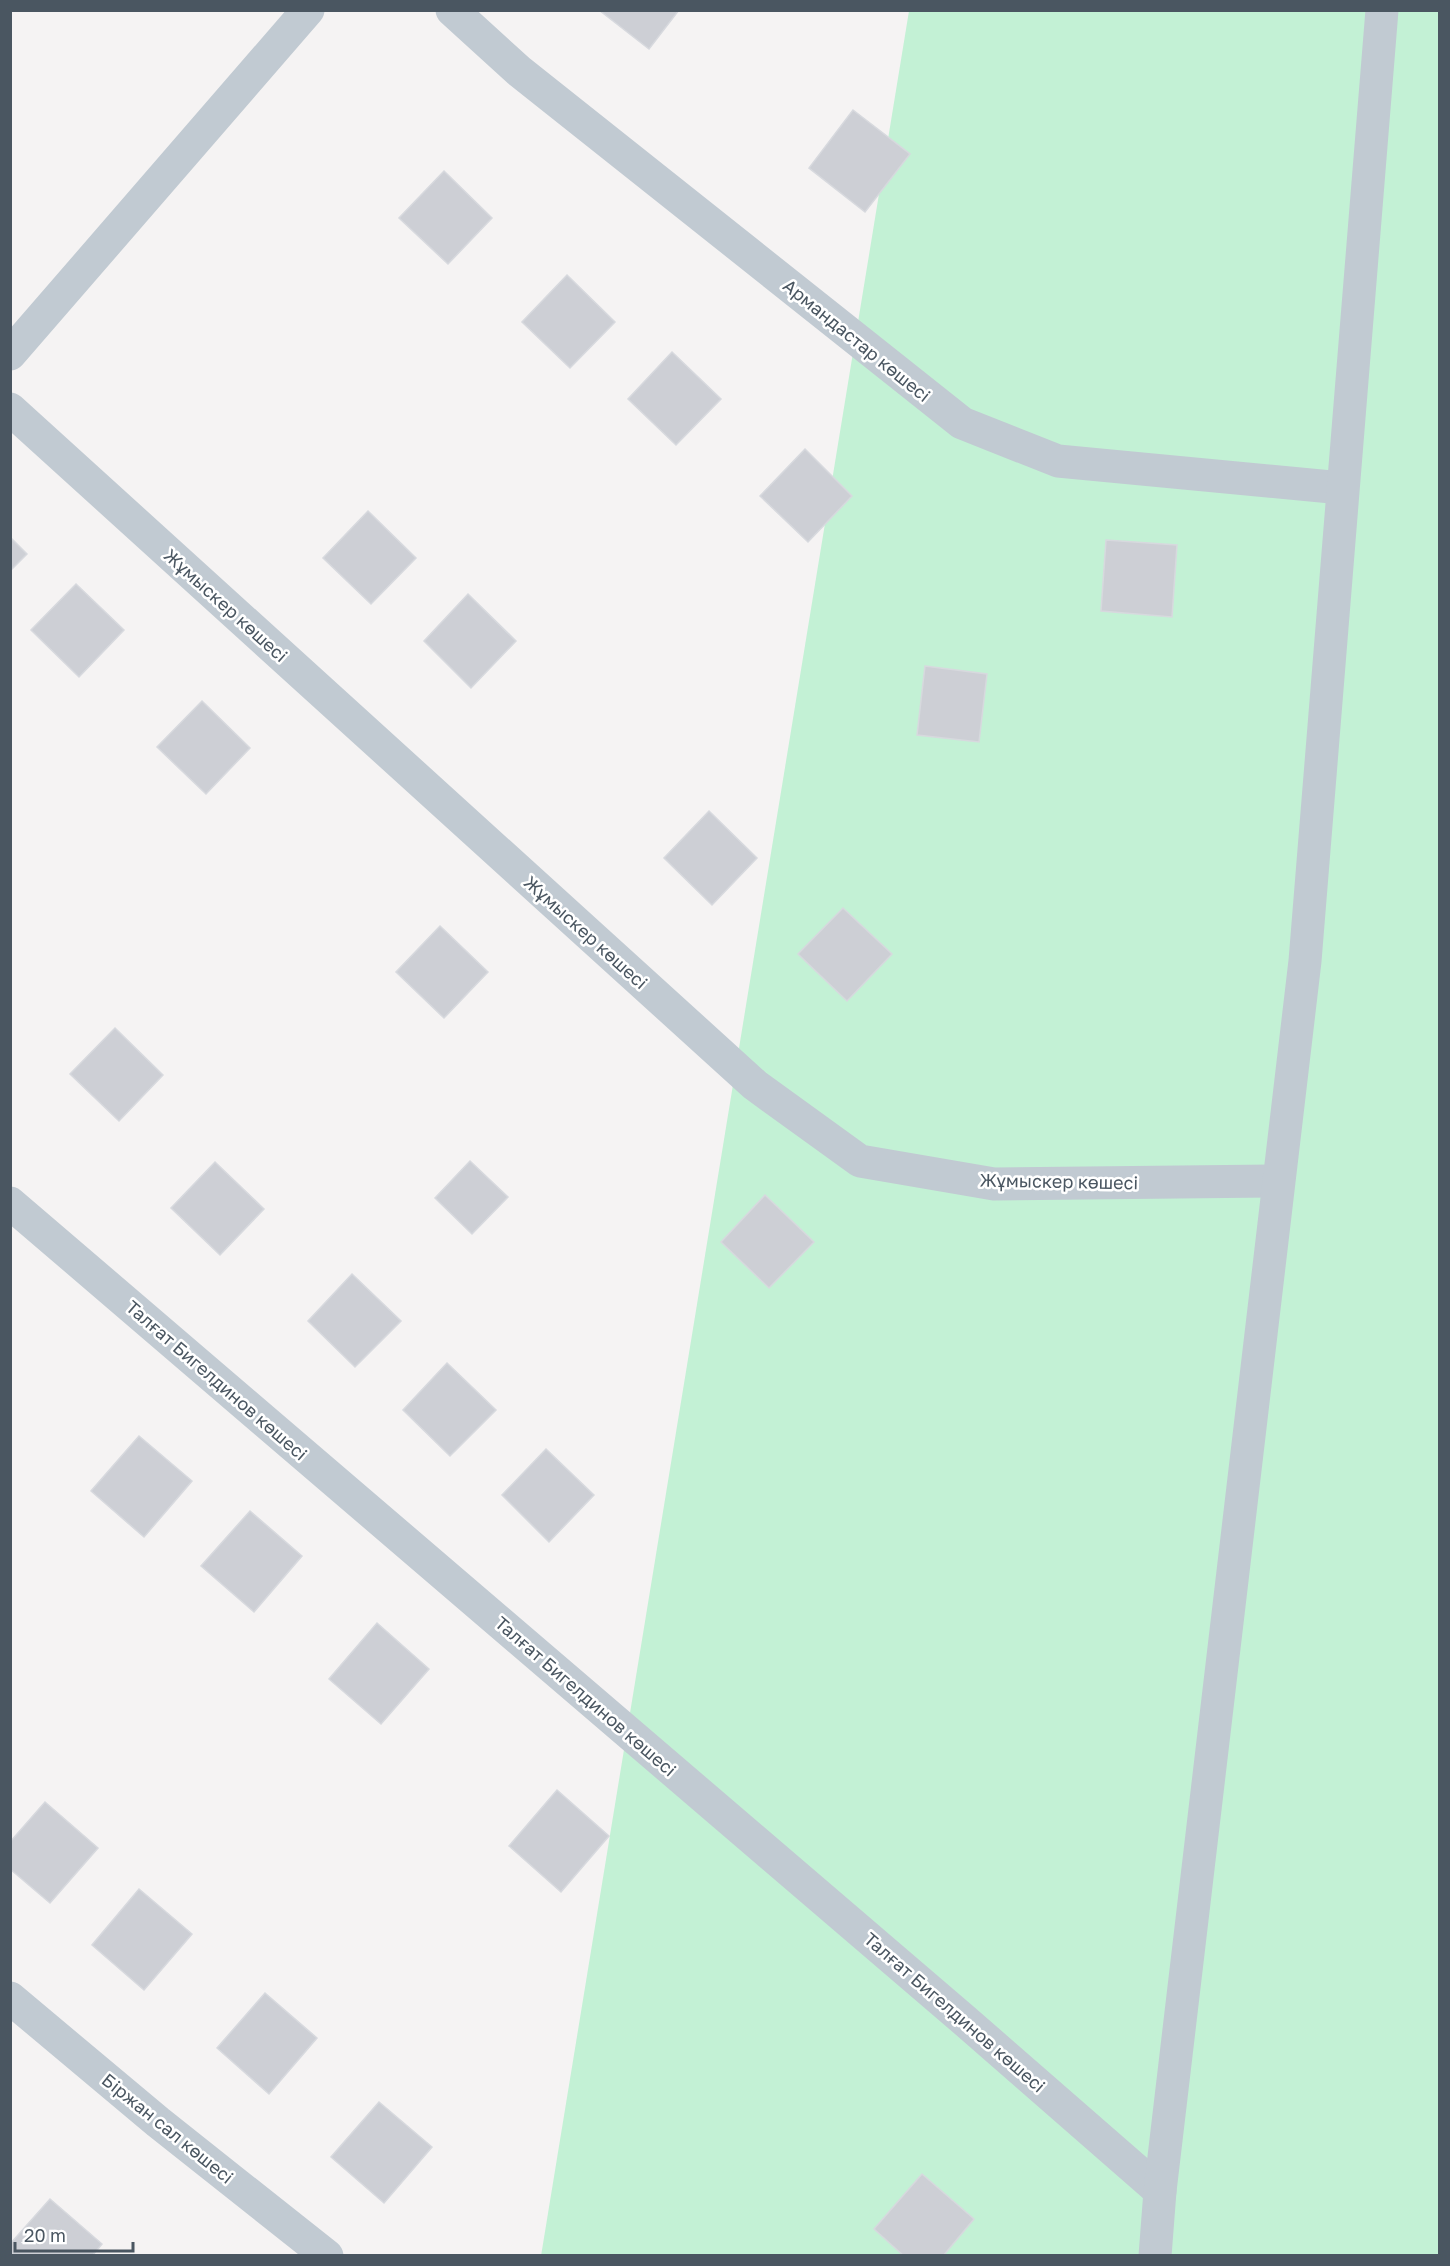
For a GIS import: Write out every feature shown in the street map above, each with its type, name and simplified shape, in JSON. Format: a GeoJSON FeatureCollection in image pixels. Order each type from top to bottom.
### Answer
{"type":"FeatureCollection","features":[{"type":"Feature","properties":{"kind":"street"},"geometry":{"type":"LineString","coordinates":[[10,354],[308,10]]}},
{"type":"Feature","properties":{"kind":"street","name":"Армандастар көшесі"},"geometry":{"type":"LineString","coordinates":[[452,10],[519,71],[962,423],[1058,461],[1342,488]]}},
{"type":"Feature","properties":{"kind":"street"},"geometry":{"type":"LineString","coordinates":[[1155,2256],[1160,2191],[1305,961],[1382,10]]}},
{"type":"Feature","properties":{"kind":"street","name":"Жұмыскер көшесі"},"geometry":{"type":"LineString","coordinates":[[10,410],[754,1085],[860,1161],[994,1184],[1278,1182]]}},
{"type":"Feature","properties":{"kind":"street","name":"Талғат Бигелдинов көшесі"},"geometry":{"type":"LineString","coordinates":[[10,1203],[964,2020],[1160,2191]]}},
{"type":"Feature","properties":{"kind":"street","name":"Біржан сал көшесі"},"geometry":{"type":"LineString","coordinates":[[10,1998],[158,2122],[327,2256]]}},
{"type":"Feature","properties":{"kind":"green space"},"geometry":{"type":"Polygon","coordinates":[[[909,11],[1439,11],[1439,2255],[541,2256],[909,11]]]}},
{"type":"Feature","properties":{"kind":"building"},"geometry":{"type":"Polygon","coordinates":[[[599,10],[679,10],[649,49],[599,10]]]}},
{"type":"Feature","properties":{"kind":"building"},"geometry":{"type":"Polygon","coordinates":[[[853,110],[910,154],[865,212],[809,168],[853,110]]]}},
{"type":"Feature","properties":{"kind":"building"},"geometry":{"type":"Polygon","coordinates":[[[444,171],[492,218],[448,264],[399,218],[444,171]]]}},
{"type":"Feature","properties":{"kind":"building"},"geometry":{"type":"Polygon","coordinates":[[[567,275],[615,322],[570,368],[522,322],[567,275]]]}},
{"type":"Feature","properties":{"kind":"building"},"geometry":{"type":"Polygon","coordinates":[[[672,352],[721,399],[676,445],[628,399],[672,352]]]}},
{"type":"Feature","properties":{"kind":"building"},"geometry":{"type":"Polygon","coordinates":[[[805,449],[852,496],[808,542],[760,496],[805,449]]]}},
{"type":"Feature","properties":{"kind":"building"},"geometry":{"type":"Polygon","coordinates":[[[368,511],[416,558],[371,604],[323,558],[368,511]]]}},
{"type":"Feature","properties":{"kind":"building"},"geometry":{"type":"Polygon","coordinates":[[[10,537],[27,554],[10,571],[10,537]]]}},
{"type":"Feature","properties":{"kind":"building"},"geometry":{"type":"Polygon","coordinates":[[[1106,540],[1177,545],[1172,617],[1101,611],[1106,540]]]}},
{"type":"Feature","properties":{"kind":"building"},"geometry":{"type":"Polygon","coordinates":[[[76,584],[124,630],[79,677],[31,630],[76,584]]]}},
{"type":"Feature","properties":{"kind":"building"},"geometry":{"type":"Polygon","coordinates":[[[468,594],[516,641],[471,688],[424,641],[468,594]]]}},
{"type":"Feature","properties":{"kind":"building"},"geometry":{"type":"Polygon","coordinates":[[[925,666],[987,674],[979,742],[917,735],[925,666]]]}},
{"type":"Feature","properties":{"kind":"building"},"geometry":{"type":"Polygon","coordinates":[[[202,701],[250,748],[206,794],[157,747],[202,701]]]}},
{"type":"Feature","properties":{"kind":"building"},"geometry":{"type":"Polygon","coordinates":[[[709,811],[757,858],[712,905],[664,858],[709,811]]]}},
{"type":"Feature","properties":{"kind":"building"},"geometry":{"type":"Polygon","coordinates":[[[843,908],[892,954],[847,1001],[798,954],[843,908]]]}},
{"type":"Feature","properties":{"kind":"building"},"geometry":{"type":"Polygon","coordinates":[[[440,926],[488,972],[444,1018],[396,972],[440,926]]]}},
{"type":"Feature","properties":{"kind":"building"},"geometry":{"type":"Polygon","coordinates":[[[115,1028],[163,1075],[119,1121],[70,1074],[115,1028]]]}},
{"type":"Feature","properties":{"kind":"building"},"geometry":{"type":"Polygon","coordinates":[[[470,1161],[508,1197],[472,1234],[435,1198],[470,1161]]]}},
{"type":"Feature","properties":{"kind":"building"},"geometry":{"type":"Polygon","coordinates":[[[215,1162],[264,1209],[220,1255],[171,1208],[215,1162]]]}},
{"type":"Feature","properties":{"kind":"building"},"geometry":{"type":"Polygon","coordinates":[[[765,1195],[814,1242],[769,1288],[721,1242],[765,1195]]]}},
{"type":"Feature","properties":{"kind":"building"},"geometry":{"type":"Polygon","coordinates":[[[352,1274],[401,1321],[355,1367],[308,1321],[352,1274]]]}},
{"type":"Feature","properties":{"kind":"building"},"geometry":{"type":"Polygon","coordinates":[[[447,1363],[496,1410],[450,1456],[403,1410],[447,1363]]]}},
{"type":"Feature","properties":{"kind":"building"},"geometry":{"type":"Polygon","coordinates":[[[139,1436],[192,1481],[144,1537],[91,1491],[139,1436]]]}},
{"type":"Feature","properties":{"kind":"building"},"geometry":{"type":"Polygon","coordinates":[[[546,1449],[594,1495],[549,1542],[502,1495],[546,1449]]]}},
{"type":"Feature","properties":{"kind":"building"},"geometry":{"type":"Polygon","coordinates":[[[250,1511],[302,1556],[254,1612],[201,1566],[250,1511]]]}},
{"type":"Feature","properties":{"kind":"building"},"geometry":{"type":"Polygon","coordinates":[[[377,1623],[429,1669],[381,1724],[329,1679],[377,1623]]]}},
{"type":"Feature","properties":{"kind":"building"},"geometry":{"type":"Polygon","coordinates":[[[557,1790],[609,1836],[561,1892],[509,1846],[557,1790]]]}},
{"type":"Feature","properties":{"kind":"building"},"geometry":{"type":"Polygon","coordinates":[[[45,1802],[98,1848],[50,1903],[10,1869],[10,1842],[45,1802]]]}},
{"type":"Feature","properties":{"kind":"building"},"geometry":{"type":"Polygon","coordinates":[[[139,1889],[192,1934],[144,1990],[92,1945],[139,1889]]]}},
{"type":"Feature","properties":{"kind":"building"},"geometry":{"type":"Polygon","coordinates":[[[265,1993],[317,2038],[269,2094],[217,2048],[265,1993]]]}},
{"type":"Feature","properties":{"kind":"building"},"geometry":{"type":"Polygon","coordinates":[[[379,2102],[432,2147],[384,2203],[331,2157],[379,2102]]]}},
{"type":"Feature","properties":{"kind":"building"},"geometry":{"type":"Polygon","coordinates":[[[922,2174],[974,2219],[943,2256],[904,2256],[874,2229],[922,2174]]]}},
{"type":"Feature","properties":{"kind":"building"},"geometry":{"type":"Polygon","coordinates":[[[50,2199],[102,2244],[92,2256],[10,2256],[10,2244],[50,2199]]]}}]}
